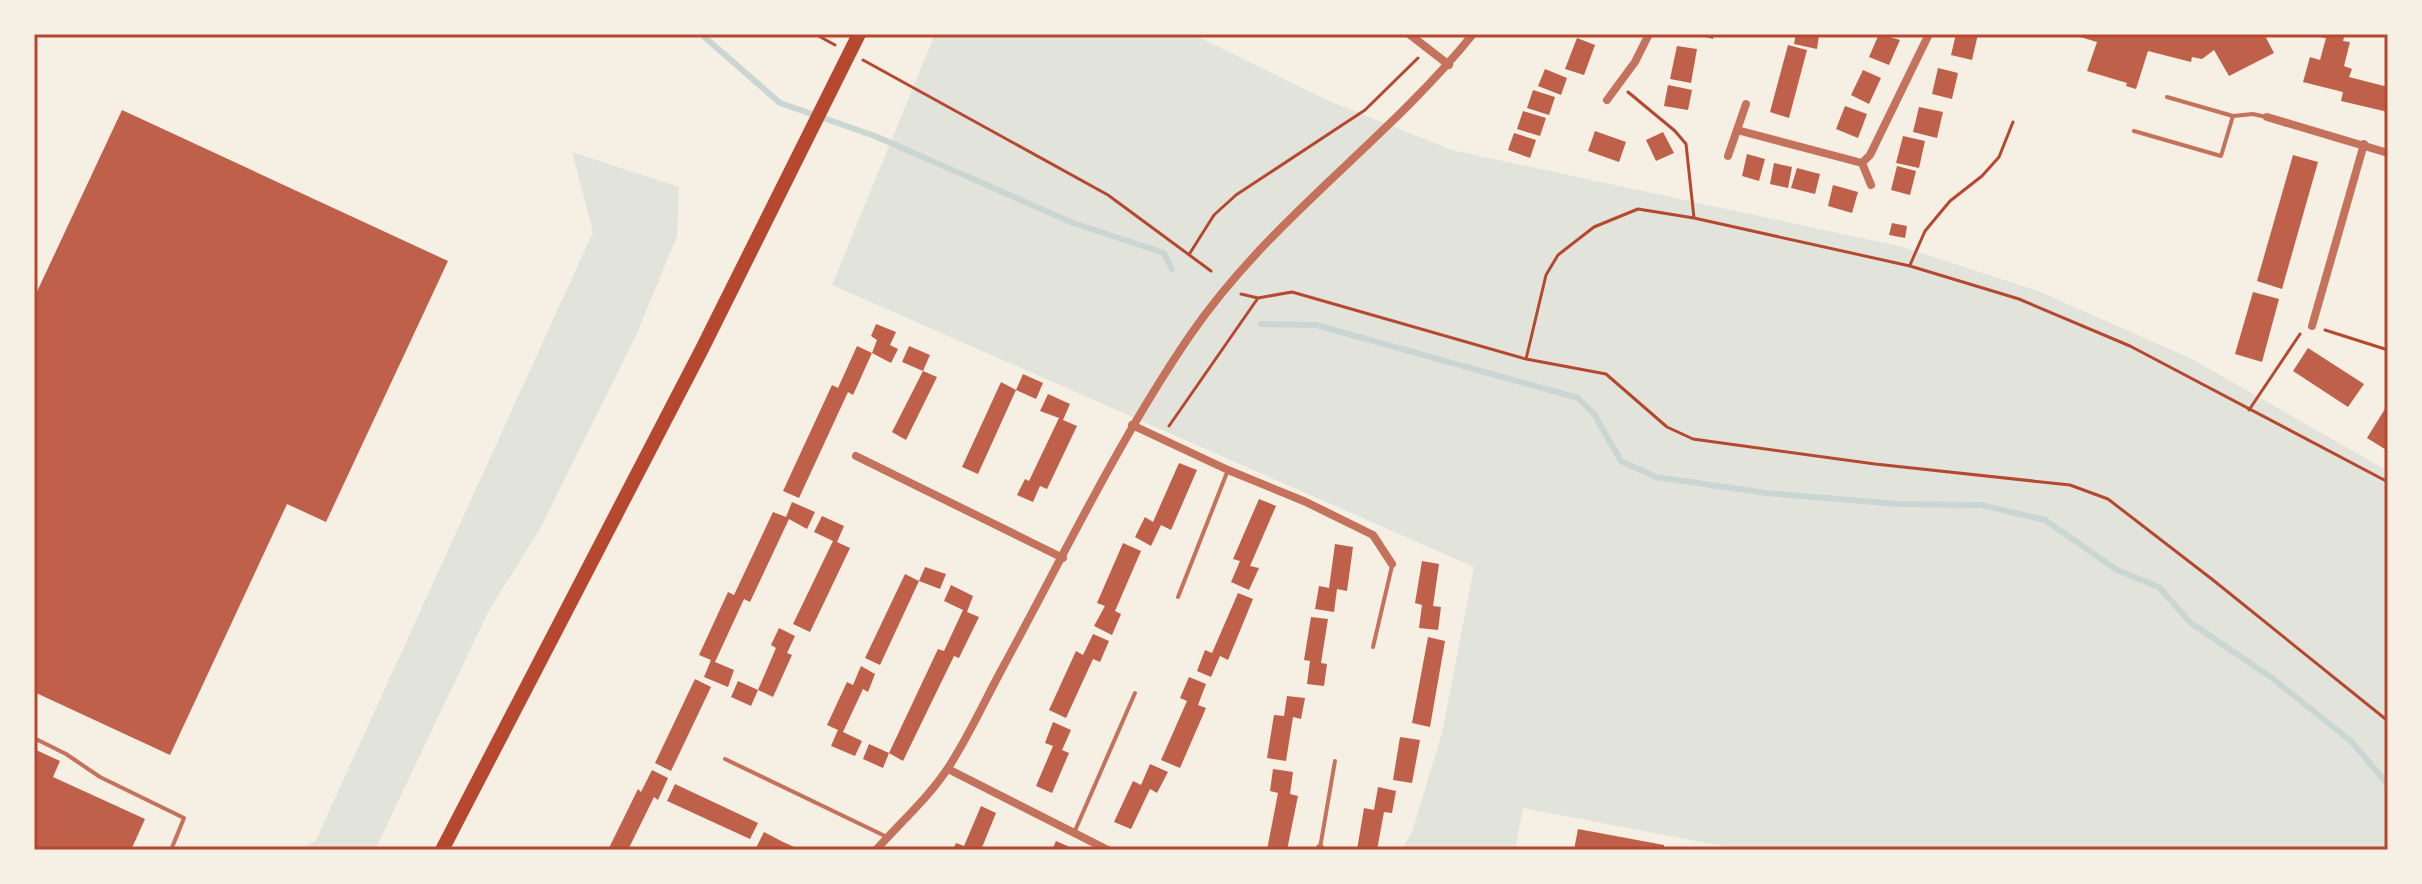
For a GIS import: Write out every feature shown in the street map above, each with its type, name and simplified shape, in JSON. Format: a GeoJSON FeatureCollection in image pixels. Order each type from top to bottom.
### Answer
{"type":"FeatureCollection","features":[{"type":"Feature","properties":{"kind":"highway"},"geometry":{"type":"LineString","coordinates":[[442,850],[702,349],[859,34]]}},
{"type":"Feature","properties":{"kind":"street"},"geometry":{"type":"LineString","coordinates":[[1409,34],[1449,65]]}},
{"type":"Feature","properties":{"kind":"street"},"geometry":{"type":"LineString","coordinates":[[876,850],[948,769],[1132,425],[1192,332],[1243,266],[1449,65],[1473,34]]}},
{"type":"Feature","properties":{"kind":"street"},"geometry":{"type":"LineString","coordinates":[[1607,100],[1635,62],[1649,34]]}},
{"type":"Feature","properties":{"kind":"street"},"geometry":{"type":"LineString","coordinates":[[1862,163],[1870,155],[1929,34]]}},
{"type":"Feature","properties":{"kind":"street"},"geometry":{"type":"LineString","coordinates":[[1728,156],[1746,104]]}},
{"type":"Feature","properties":{"kind":"street"},"geometry":{"type":"LineString","coordinates":[[2267,117],[2388,153]]}},
{"type":"Feature","properties":{"kind":"street"},"geometry":{"type":"LineString","coordinates":[[1737,130],[1862,163]]}},
{"type":"Feature","properties":{"kind":"street"},"geometry":{"type":"LineString","coordinates":[[2312,326],[2364,144]]}},
{"type":"Feature","properties":{"kind":"street"},"geometry":{"type":"LineString","coordinates":[[1862,163],[1871,185]]}},
{"type":"Feature","properties":{"kind":"street"},"geometry":{"type":"LineString","coordinates":[[1132,425],[1373,535],[1392,564]]}},
{"type":"Feature","properties":{"kind":"street"},"geometry":{"type":"LineString","coordinates":[[856,456],[1063,558]]}},
{"type":"Feature","properties":{"kind":"street"},"geometry":{"type":"LineString","coordinates":[[948,769],[1107,850]]}},
{"type":"Feature","properties":{"kind":"lane"},"geometry":{"type":"LineString","coordinates":[[2167,97],[2233,116],[2253,114],[2267,117]]}},
{"type":"Feature","properties":{"kind":"lane"},"geometry":{"type":"LineString","coordinates":[[2134,131],[2221,156],[2233,116]]}},
{"type":"Feature","properties":{"kind":"lane"},"geometry":{"type":"LineString","coordinates":[[1178,597],[1228,470]]}},
{"type":"Feature","properties":{"kind":"lane"},"geometry":{"type":"LineString","coordinates":[[1373,647],[1392,564]]}},
{"type":"Feature","properties":{"kind":"lane"},"geometry":{"type":"LineString","coordinates":[[1074,833],[1135,693]]}},
{"type":"Feature","properties":{"kind":"lane"},"geometry":{"type":"LineString","coordinates":[[34,738],[66,754],[100,777],[184,818],[171,850]]}},
{"type":"Feature","properties":{"kind":"lane"},"geometry":{"type":"LineString","coordinates":[[725,759],[887,837]]}},
{"type":"Feature","properties":{"kind":"lane"},"geometry":{"type":"LineString","coordinates":[[1320,849],[1335,761]]}},
{"type":"Feature","properties":{"kind":"path"},"geometry":{"type":"LineString","coordinates":[[815,34],[843,49]]}},
{"type":"Feature","properties":{"kind":"path"},"geometry":{"type":"LineString","coordinates":[[1190,253],[1214,215],[1236,195],[1365,110],[1391,87],[1425,49]]}},
{"type":"Feature","properties":{"kind":"path"},"geometry":{"type":"LineString","coordinates":[[857,57],[1108,195],[1211,271]]}},
{"type":"Feature","properties":{"kind":"path"},"geometry":{"type":"LineString","coordinates":[[1618,85],[1675,131],[1686,144],[1694,218]]}},
{"type":"Feature","properties":{"kind":"path"},"geometry":{"type":"LineString","coordinates":[[1910,266],[1925,231],[1950,201],[1982,176],[1999,157],[2013,122]]}},
{"type":"Feature","properties":{"kind":"path"},"geometry":{"type":"LineString","coordinates":[[1526,359],[1546,275],[1558,255],[1594,227],[1638,209],[1694,218],[1910,266],[2019,299],[2130,346],[2388,482]]}},
{"type":"Feature","properties":{"kind":"path"},"geometry":{"type":"LineString","coordinates":[[1237,293],[1258,298],[1292,292],[1526,359],[1606,374],[1667,427],[1693,439],[1875,464],[2070,485],[2108,499],[2388,721]]}},
{"type":"Feature","properties":{"kind":"path"},"geometry":{"type":"LineString","coordinates":[[1160,439],[1258,298]]}},
{"type":"Feature","properties":{"kind":"path"},"geometry":{"type":"LineString","coordinates":[[2249,410],[2298,336],[2312,326],[2388,350]]}},
{"type":"Feature","properties":{"kind":"shaded area"},"geometry":{"type":"Polygon","coordinates":[[[935,34],[1192,34],[1329,101],[1452,150],[1903,247],[2038,291],[2192,359],[2388,471],[2388,850],[1743,850],[1523,808],[1515,850],[1401,850],[1412,832],[1442,733],[1474,567],[832,285],[935,34]]]}},
{"type":"Feature","properties":{"kind":"shaded area"},"geometry":{"type":"Polygon","coordinates":[[[572,152],[679,187],[677,236],[638,331],[541,527],[488,612],[375,850],[300,850],[316,840],[593,232],[572,152]]]}},
{"type":"Feature","properties":{"kind":"building"},"geometry":{"type":"Polygon","coordinates":[[[1694,34],[1714,34],[1713,39],[1694,34]]]}},
{"type":"Feature","properties":{"kind":"building"},"geometry":{"type":"Polygon","coordinates":[[[1796,34],[1819,35],[1817,49],[1794,44],[1796,34]]]}},
{"type":"Feature","properties":{"kind":"building"},"geometry":{"type":"Polygon","coordinates":[[[1879,34],[1900,40],[1889,65],[1869,57],[1879,34]]]}},
{"type":"Feature","properties":{"kind":"building"},"geometry":{"type":"Polygon","coordinates":[[[1956,34],[1978,34],[1972,60],[1951,55],[1956,34]]]}},
{"type":"Feature","properties":{"kind":"building"},"geometry":{"type":"Polygon","coordinates":[[[2070,34],[2264,34],[2274,53],[2229,76],[2214,50],[2202,59],[2192,57],[2191,62],[2148,51],[2136,89],[2126,86],[2127,83],[2087,71],[2097,42],[2070,34]]]}},
{"type":"Feature","properties":{"kind":"building"},"geometry":{"type":"Polygon","coordinates":[[[2320,34],[2345,34],[2343,41],[2350,42],[2344,66],[2352,69],[2349,77],[2388,87],[2388,112],[2341,101],[2343,92],[2303,82],[2310,57],[2320,60],[2326,38],[2320,37],[2320,34]]]}},
{"type":"Feature","properties":{"kind":"building"},"geometry":{"type":"Polygon","coordinates":[[[1577,38],[1595,45],[1584,75],[1565,69],[1577,38]]]}},
{"type":"Feature","properties":{"kind":"building"},"geometry":{"type":"Polygon","coordinates":[[[1788,45],[1807,50],[1789,118],[1770,112],[1788,45]]]}},
{"type":"Feature","properties":{"kind":"building"},"geometry":{"type":"Polygon","coordinates":[[[1677,46],[1697,49],[1691,83],[1670,79],[1677,46]]]}},
{"type":"Feature","properties":{"kind":"building"},"geometry":{"type":"Polygon","coordinates":[[[1938,68],[1958,73],[1952,99],[1932,94],[1938,68]]]}},
{"type":"Feature","properties":{"kind":"building"},"geometry":{"type":"Polygon","coordinates":[[[1545,69],[1567,78],[1561,95],[1538,86],[1545,69]]]}},
{"type":"Feature","properties":{"kind":"building"},"geometry":{"type":"Polygon","coordinates":[[[1863,70],[1881,78],[1869,104],[1851,95],[1863,70]]]}},
{"type":"Feature","properties":{"kind":"building"},"geometry":{"type":"Polygon","coordinates":[[[1668,85],[1692,90],[1688,110],[1664,106],[1668,85]]]}},
{"type":"Feature","properties":{"kind":"building"},"geometry":{"type":"Polygon","coordinates":[[[1533,90],[1555,97],[1549,115],[1527,108],[1533,90]]]}},
{"type":"Feature","properties":{"kind":"building"},"geometry":{"type":"Polygon","coordinates":[[[1845,106],[1867,114],[1858,138],[1836,129],[1845,106]]]}},
{"type":"Feature","properties":{"kind":"building"},"geometry":{"type":"Polygon","coordinates":[[[1919,107],[1943,112],[1937,138],[1913,132],[1919,107]]]}},
{"type":"Feature","properties":{"kind":"building"},"geometry":{"type":"Polygon","coordinates":[[[122,110],[448,261],[326,522],[287,504],[170,755],[34,692],[34,298],[122,110]]]}},
{"type":"Feature","properties":{"kind":"building"},"geometry":{"type":"Polygon","coordinates":[[[1523,111],[1546,118],[1540,136],[1517,129],[1523,111]]]}},
{"type":"Feature","properties":{"kind":"building"},"geometry":{"type":"Polygon","coordinates":[[[1595,131],[1626,142],[1619,162],[1588,151],[1595,131]]]}},
{"type":"Feature","properties":{"kind":"building"},"geometry":{"type":"Polygon","coordinates":[[[1663,132],[1674,153],[1656,161],[1646,140],[1663,132]]]}},
{"type":"Feature","properties":{"kind":"building"},"geometry":{"type":"Polygon","coordinates":[[[1514,133],[1536,140],[1530,158],[1508,150],[1514,133]]]}},
{"type":"Feature","properties":{"kind":"building"},"geometry":{"type":"Polygon","coordinates":[[[1903,136],[1925,141],[1919,168],[1896,163],[1903,136]]]}},
{"type":"Feature","properties":{"kind":"building"},"geometry":{"type":"Polygon","coordinates":[[[1747,154],[1765,159],[1759,181],[1742,176],[1747,154]]]}},
{"type":"Feature","properties":{"kind":"building"},"geometry":{"type":"Polygon","coordinates":[[[2293,155],[2318,162],[2282,289],[2257,281],[2293,155]]]}},
{"type":"Feature","properties":{"kind":"building"},"geometry":{"type":"Polygon","coordinates":[[[1774,163],[1792,167],[1788,188],[1770,184],[1774,163]]]}},
{"type":"Feature","properties":{"kind":"building"},"geometry":{"type":"Polygon","coordinates":[[[1897,166],[1916,171],[1910,195],[1891,190],[1897,166]]]}},
{"type":"Feature","properties":{"kind":"building"},"geometry":{"type":"Polygon","coordinates":[[[1797,168],[1820,174],[1815,194],[1791,188],[1797,168]]]}},
{"type":"Feature","properties":{"kind":"building"},"geometry":{"type":"Polygon","coordinates":[[[1833,185],[1858,192],[1852,213],[1828,206],[1833,185]]]}},
{"type":"Feature","properties":{"kind":"building"},"geometry":{"type":"Polygon","coordinates":[[[1892,223],[1907,226],[1905,238],[1889,235],[1892,223]]]}},
{"type":"Feature","properties":{"kind":"building"},"geometry":{"type":"Polygon","coordinates":[[[2253,292],[2279,299],[2262,362],[2235,354],[2253,292]]]}},
{"type":"Feature","properties":{"kind":"building"},"geometry":{"type":"Polygon","coordinates":[[[876,324],[896,332],[890,345],[898,349],[891,363],[872,353],[877,340],[871,336],[876,324]]]}},
{"type":"Feature","properties":{"kind":"building"},"geometry":{"type":"Polygon","coordinates":[[[857,346],[872,353],[853,395],[848,392],[799,498],[783,491],[832,385],[838,388],[857,346]]]}},
{"type":"Feature","properties":{"kind":"building"},"geometry":{"type":"Polygon","coordinates":[[[909,346],[930,355],[923,371],[902,362],[909,346]]]}},
{"type":"Feature","properties":{"kind":"building"},"geometry":{"type":"Polygon","coordinates":[[[2308,348],[2364,384],[2348,407],[2293,371],[2308,348]]]}},
{"type":"Feature","properties":{"kind":"building"},"geometry":{"type":"Polygon","coordinates":[[[923,371],[937,377],[906,440],[892,432],[923,371]]]}},
{"type":"Feature","properties":{"kind":"building"},"geometry":{"type":"Polygon","coordinates":[[[1023,374],[1043,383],[1036,399],[1016,390],[1023,374]]]}},
{"type":"Feature","properties":{"kind":"building"},"geometry":{"type":"Polygon","coordinates":[[[1001,382],[1016,390],[978,474],[962,467],[1001,382]]]}},
{"type":"Feature","properties":{"kind":"building"},"geometry":{"type":"Polygon","coordinates":[[[1048,394],[1070,404],[1063,420],[1077,426],[1047,489],[1040,486],[1033,502],[1017,495],[1025,479],[1029,481],[1059,418],[1040,411],[1048,394]]]}},
{"type":"Feature","properties":{"kind":"building"},"geometry":{"type":"Polygon","coordinates":[[[2388,404],[2388,451],[2367,438],[2388,404]]]}},
{"type":"Feature","properties":{"kind":"building"},"geometry":{"type":"Polygon","coordinates":[[[1179,463],[1197,470],[1171,530],[1161,525],[1151,546],[1135,537],[1145,517],[1153,522],[1179,463]]]}},
{"type":"Feature","properties":{"kind":"building"},"geometry":{"type":"Polygon","coordinates":[[[1259,499],[1276,506],[1250,566],[1259,568],[1249,590],[1231,582],[1240,561],[1233,559],[1259,499]]]}},
{"type":"Feature","properties":{"kind":"building"},"geometry":{"type":"Polygon","coordinates":[[[792,502],[815,512],[807,529],[789,519],[750,602],[744,599],[715,662],[734,670],[728,687],[704,677],[711,660],[699,655],[728,592],[734,595],[773,512],[786,517],[792,502]]]}},
{"type":"Feature","properties":{"kind":"building"},"geometry":{"type":"Polygon","coordinates":[[[822,516],[844,526],[837,542],[850,548],[810,632],[793,624],[833,541],[814,532],[822,516]]]}},
{"type":"Feature","properties":{"kind":"building"},"geometry":{"type":"Polygon","coordinates":[[[1123,543],[1141,551],[1115,611],[1121,614],[1112,635],[1094,626],[1105,606],[1097,603],[1123,543]]]}},
{"type":"Feature","properties":{"kind":"building"},"geometry":{"type":"Polygon","coordinates":[[[1335,544],[1353,547],[1347,591],[1337,589],[1334,612],[1315,609],[1319,586],[1329,588],[1335,544]]]}},
{"type":"Feature","properties":{"kind":"building"},"geometry":{"type":"Polygon","coordinates":[[[1422,561],[1439,564],[1433,606],[1441,607],[1438,630],[1419,628],[1422,605],[1415,603],[1422,561]]]}},
{"type":"Feature","properties":{"kind":"building"},"geometry":{"type":"Polygon","coordinates":[[[925,567],[946,574],[940,589],[919,581],[925,567]]]}},
{"type":"Feature","properties":{"kind":"building"},"geometry":{"type":"Polygon","coordinates":[[[905,574],[919,581],[880,665],[865,658],[905,574]]]}},
{"type":"Feature","properties":{"kind":"building"},"geometry":{"type":"Polygon","coordinates":[[[951,585],[973,596],[967,612],[979,617],[959,658],[954,656],[903,761],[889,753],[938,649],[944,651],[963,610],[944,601],[951,585]]]}},
{"type":"Feature","properties":{"kind":"building"},"geometry":{"type":"Polygon","coordinates":[[[1238,593],[1253,599],[1228,660],[1220,656],[1211,677],[1197,671],[1205,650],[1212,653],[1238,593]]]}},
{"type":"Feature","properties":{"kind":"building"},"geometry":{"type":"Polygon","coordinates":[[[1311,617],[1328,619],[1321,663],[1327,664],[1324,686],[1307,684],[1310,661],[1304,660],[1311,617]]]}},
{"type":"Feature","properties":{"kind":"building"},"geometry":{"type":"Polygon","coordinates":[[[779,628],[795,636],[787,653],[792,655],[773,697],[758,690],[776,648],[771,645],[779,628]]]}},
{"type":"Feature","properties":{"kind":"building"},"geometry":{"type":"Polygon","coordinates":[[[1093,634],[1109,641],[1100,662],[1093,659],[1066,718],[1049,710],[1076,651],[1083,655],[1093,634]]]}},
{"type":"Feature","properties":{"kind":"building"},"geometry":{"type":"Polygon","coordinates":[[[1428,637],[1445,641],[1430,727],[1412,723],[1428,637]]]}},
{"type":"Feature","properties":{"kind":"building"},"geometry":{"type":"Polygon","coordinates":[[[861,666],[875,674],[868,692],[863,689],[843,732],[862,741],[855,756],[831,746],[838,730],[827,725],[847,682],[853,685],[861,666]]]}},
{"type":"Feature","properties":{"kind":"building"},"geometry":{"type":"Polygon","coordinates":[[[1189,677],[1206,684],[1198,705],[1206,708],[1180,768],[1161,760],[1187,701],[1180,698],[1189,677]]]}},
{"type":"Feature","properties":{"kind":"building"},"geometry":{"type":"Polygon","coordinates":[[[695,679],[711,687],[671,771],[655,763],[695,679]]]}},
{"type":"Feature","properties":{"kind":"building"},"geometry":{"type":"Polygon","coordinates":[[[738,681],[758,690],[751,706],[731,697],[738,681]]]}},
{"type":"Feature","properties":{"kind":"building"},"geometry":{"type":"Polygon","coordinates":[[[1287,696],[1305,698],[1301,719],[1293,717],[1286,761],[1267,758],[1274,715],[1284,716],[1287,696]]]}},
{"type":"Feature","properties":{"kind":"building"},"geometry":{"type":"Polygon","coordinates":[[[1053,722],[1071,730],[1062,750],[1069,753],[1052,793],[1036,786],[1053,746],[1045,743],[1053,722]]]}},
{"type":"Feature","properties":{"kind":"building"},"geometry":{"type":"Polygon","coordinates":[[[1400,737],[1420,740],[1412,783],[1393,780],[1400,737]]]}},
{"type":"Feature","properties":{"kind":"building"},"geometry":{"type":"Polygon","coordinates":[[[869,744],[889,753],[883,768],[863,759],[869,744]]]}},
{"type":"Feature","properties":{"kind":"building"},"geometry":{"type":"Polygon","coordinates":[[[34,749],[60,761],[53,777],[145,819],[131,850],[34,849],[34,749]]]}},
{"type":"Feature","properties":{"kind":"building"},"geometry":{"type":"Polygon","coordinates":[[[1150,764],[1168,772],[1157,793],[1150,789],[1131,829],[1114,822],[1133,781],[1141,785],[1150,764]]]}},
{"type":"Feature","properties":{"kind":"building"},"geometry":{"type":"Polygon","coordinates":[[[1273,769],[1293,772],[1290,794],[1298,796],[1287,850],[1267,850],[1278,793],[1270,791],[1273,769]]]}},
{"type":"Feature","properties":{"kind":"building"},"geometry":{"type":"Polygon","coordinates":[[[652,770],[668,778],[658,800],[654,797],[628,850],[608,850],[638,789],[641,792],[652,770]]]}},
{"type":"Feature","properties":{"kind":"building"},"geometry":{"type":"Polygon","coordinates":[[[675,784],[758,823],[750,839],[667,801],[675,784]]]}},
{"type":"Feature","properties":{"kind":"building"},"geometry":{"type":"Polygon","coordinates":[[[1378,787],[1396,791],[1392,813],[1384,812],[1377,850],[1357,850],[1364,808],[1374,810],[1378,787]]]}},
{"type":"Feature","properties":{"kind":"building"},"geometry":{"type":"Polygon","coordinates":[[[981,806],[996,813],[981,850],[953,850],[956,843],[964,846],[981,806]]]}},
{"type":"Feature","properties":{"kind":"building"},"geometry":{"type":"Polygon","coordinates":[[[1578,829],[1664,845],[1664,850],[1574,850],[1578,829]]]}},
{"type":"Feature","properties":{"kind":"building"},"geometry":{"type":"Polygon","coordinates":[[[764,832],[783,842],[801,850],[756,848],[764,832]]]}},
{"type":"Feature","properties":{"kind":"building"},"geometry":{"type":"Polygon","coordinates":[[[1056,841],[1072,848],[1071,850],[1052,850],[1056,841]]]}},
{"type":"Feature","properties":{"kind":"waterway"},"geometry":{"type":"LineString","coordinates":[[701,34],[780,103],[875,136],[1073,223],[1164,253],[1172,269]]}},
{"type":"Feature","properties":{"kind":"waterway"},"geometry":{"type":"LineString","coordinates":[[1261,324],[1316,325],[1578,398],[1594,414],[1621,461],[1656,477],[1766,493],[1898,504],[1981,505],[2045,520],[2117,570],[2159,587],[2191,623],[2272,678],[2351,741],[2388,785]]}}]}
